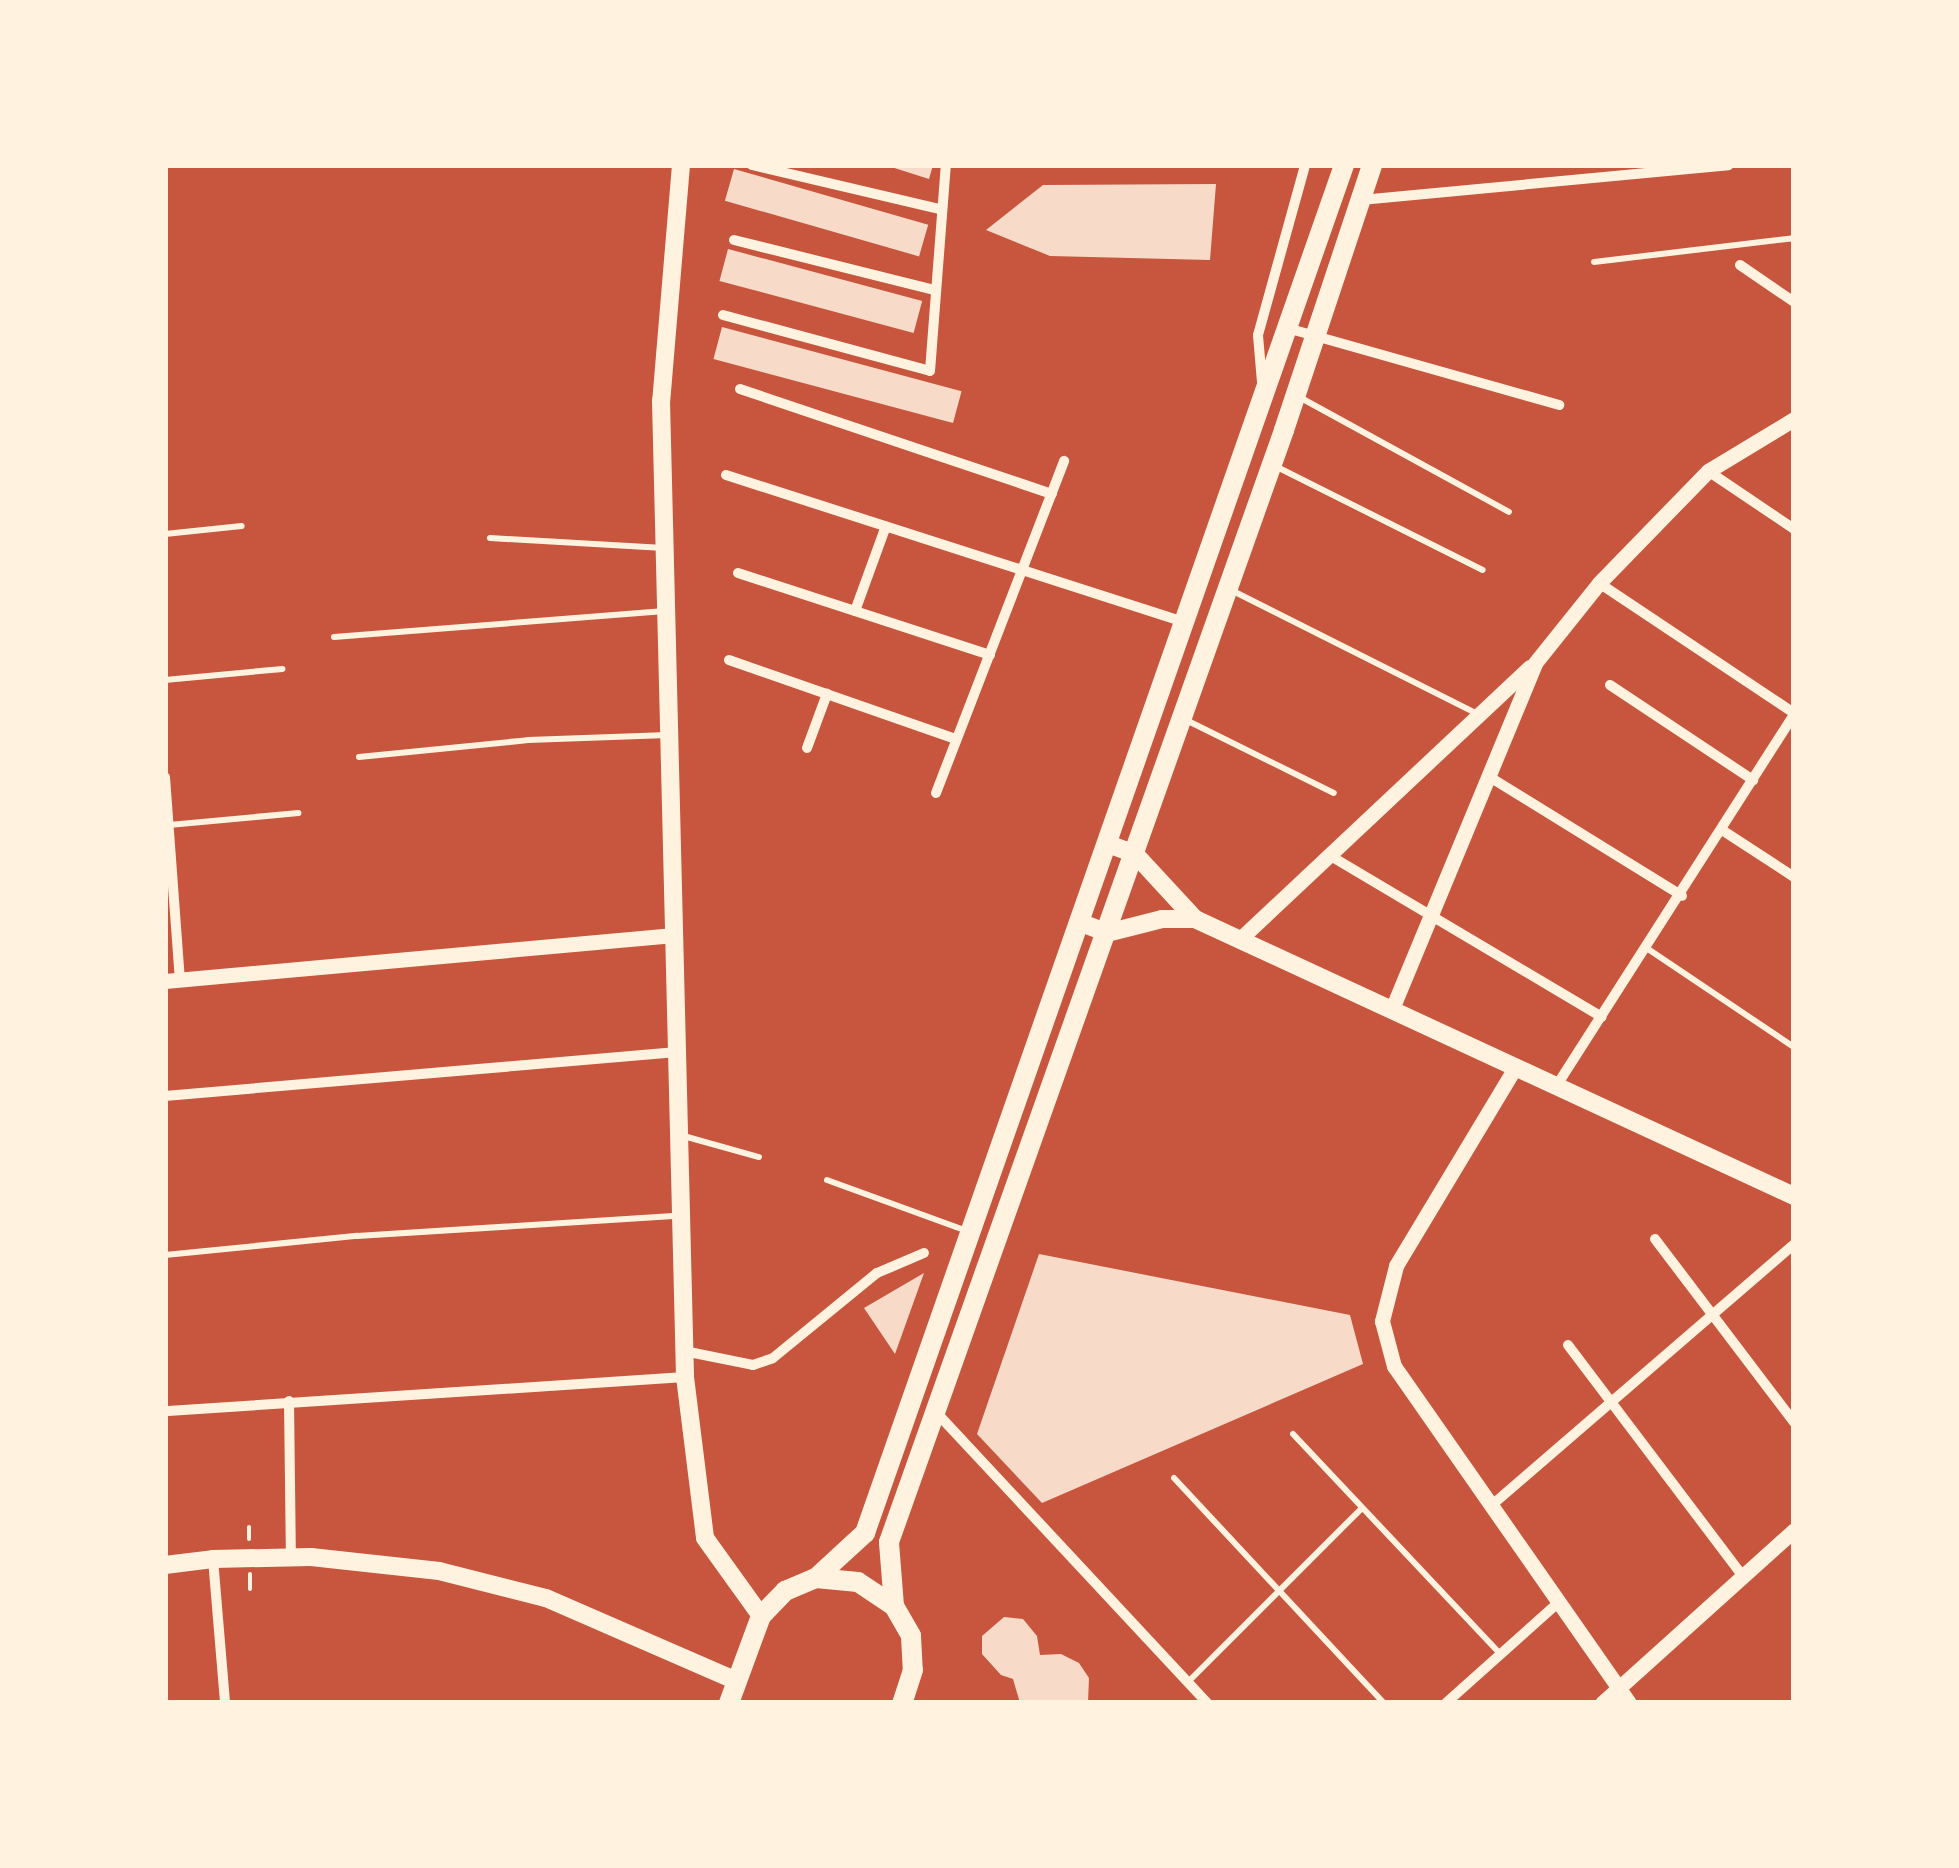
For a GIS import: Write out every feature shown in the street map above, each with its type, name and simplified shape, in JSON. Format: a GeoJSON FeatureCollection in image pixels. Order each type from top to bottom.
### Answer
{"type":"FeatureCollection","features":[{"type":"Feature","properties":{"kind":"main road"},"geometry":{"type":"LineString","coordinates":[[681,165],[661,401],[685,1377],[704,1538],[761,1616]]}},
{"type":"Feature","properties":{"kind":"main road"},"geometry":{"type":"LineString","coordinates":[[728,1703],[761,1616],[785,1591],[816,1578],[865,1533],[1344,165]]}},
{"type":"Feature","properties":{"kind":"main road"},"geometry":{"type":"LineString","coordinates":[[902,1703],[913,1670],[912,1653],[910,1636],[894,1606],[889,1542],[1183,719],[1372,165]]}},
{"type":"Feature","properties":{"kind":"main road"},"geometry":{"type":"LineString","coordinates":[[1108,844],[1135,854],[1195,919]]}},
{"type":"Feature","properties":{"kind":"main road"},"geometry":{"type":"LineString","coordinates":[[1078,922],[1107,932],[1162,918],[1195,919],[1794,1196]]}},
{"type":"Feature","properties":{"kind":"main road"},"geometry":{"type":"LineString","coordinates":[[165,1565],[291,1557],[440,1571],[546,1598],[737,1681]]}},
{"type":"Feature","properties":{"kind":"main road"},"geometry":{"type":"LineString","coordinates":[[816,1578],[858,1582],[894,1606]]}},
{"type":"Feature","properties":{"kind":"street"},"geometry":{"type":"LineString","coordinates":[[752,165],[940,209]]}},
{"type":"Feature","properties":{"kind":"street"},"geometry":{"type":"LineString","coordinates":[[723,315],[930,371],[946,165]]}},
{"type":"Feature","properties":{"kind":"street"},"geometry":{"type":"LineString","coordinates":[[1263,398],[1258,335],[1305,165]]}},
{"type":"Feature","properties":{"kind":"street"},"geometry":{"type":"LineString","coordinates":[[1360,200],[1728,165]]}},
{"type":"Feature","properties":{"kind":"street"},"geometry":{"type":"LineString","coordinates":[[734,240],[935,290]]}},
{"type":"Feature","properties":{"kind":"street"},"geometry":{"type":"LineString","coordinates":[[1740,266],[1794,302]]}},
{"type":"Feature","properties":{"kind":"street"},"geometry":{"type":"LineString","coordinates":[[1287,328],[1559,406]]}},
{"type":"Feature","properties":{"kind":"street"},"geometry":{"type":"LineString","coordinates":[[740,390],[1052,494]]}},
{"type":"Feature","properties":{"kind":"street"},"geometry":{"type":"LineString","coordinates":[[1241,938],[1534,663],[1600,583],[1708,471],[1794,420]]}},
{"type":"Feature","properties":{"kind":"street"},"geometry":{"type":"LineString","coordinates":[[936,793],[1064,462]]}},
{"type":"Feature","properties":{"kind":"street"},"geometry":{"type":"LineString","coordinates":[[1708,471],[1794,529]]}},
{"type":"Feature","properties":{"kind":"street"},"geometry":{"type":"LineString","coordinates":[[726,475],[1184,622]]}},
{"type":"Feature","properties":{"kind":"street"},"geometry":{"type":"LineString","coordinates":[[855,611],[886,526]]}},
{"type":"Feature","properties":{"kind":"street"},"geometry":{"type":"LineString","coordinates":[[738,573],[990,655]]}},
{"type":"Feature","properties":{"kind":"street"},"geometry":{"type":"LineString","coordinates":[[1557,1085],[1682,896],[1794,714],[1600,583]]}},
{"type":"Feature","properties":{"kind":"street"},"geometry":{"type":"LineString","coordinates":[[729,660],[956,740]]}},
{"type":"Feature","properties":{"kind":"street"},"geometry":{"type":"LineString","coordinates":[[1392,1009],[1534,663]]}},
{"type":"Feature","properties":{"kind":"street"},"geometry":{"type":"LineString","coordinates":[[1610,685],[1754,780]]}},
{"type":"Feature","properties":{"kind":"street"},"geometry":{"type":"LineString","coordinates":[[807,748],[827,694]]}},
{"type":"Feature","properties":{"kind":"street"},"geometry":{"type":"LineString","coordinates":[[1488,776],[1682,896]]}},
{"type":"Feature","properties":{"kind":"street"},"geometry":{"type":"LineString","coordinates":[[165,777],[172,980],[674,935]]}},
{"type":"Feature","properties":{"kind":"street"},"geometry":{"type":"LineString","coordinates":[[1722,830],[1794,877]]}},
{"type":"Feature","properties":{"kind":"street"},"geometry":{"type":"LineString","coordinates":[[1329,855],[1602,1016]]}},
{"type":"Feature","properties":{"kind":"street"},"geometry":{"type":"LineString","coordinates":[[165,1096],[677,1052]]}},
{"type":"Feature","properties":{"kind":"street"},"geometry":{"type":"LineString","coordinates":[[1516,1066],[1396,1266],[1382,1320],[1394,1366],[1630,1703]]}},
{"type":"Feature","properties":{"kind":"street"},"geometry":{"type":"LineString","coordinates":[[1655,1239],[1794,1422]]}},
{"type":"Feature","properties":{"kind":"street"},"geometry":{"type":"LineString","coordinates":[[1492,1505],[1794,1244]]}},
{"type":"Feature","properties":{"kind":"street"},"geometry":{"type":"LineString","coordinates":[[684,1351],[754,1364],[773,1358],[877,1274],[924,1252]]}},
{"type":"Feature","properties":{"kind":"street"},"geometry":{"type":"LineString","coordinates":[[1568,1345],[1742,1575]]}},
{"type":"Feature","properties":{"kind":"street"},"geometry":{"type":"LineString","coordinates":[[168,1410],[685,1377]]}},
{"type":"Feature","properties":{"kind":"street"},"geometry":{"type":"LineString","coordinates":[[289,1401],[291,1557]]}},
{"type":"Feature","properties":{"kind":"street"},"geometry":{"type":"LineString","coordinates":[[934,1410],[1208,1703]]}},
{"type":"Feature","properties":{"kind":"street"},"geometry":{"type":"LineString","coordinates":[[1602,1703],[1794,1530]]}},
{"type":"Feature","properties":{"kind":"street"},"geometry":{"type":"LineString","coordinates":[[213,1559],[225,1703]]}},
{"type":"Feature","properties":{"kind":"street"},"geometry":{"type":"LineString","coordinates":[[1446,1703],[1558,1603]]}},
{"type":"Feature","properties":{"kind":"lane"},"geometry":{"type":"LineString","coordinates":[[1594,262],[1794,238]]}},
{"type":"Feature","properties":{"kind":"lane"},"geometry":{"type":"LineString","coordinates":[[1296,395],[1509,512]]}},
{"type":"Feature","properties":{"kind":"lane"},"geometry":{"type":"LineString","coordinates":[[1272,465],[1483,570]]}},
{"type":"Feature","properties":{"kind":"lane"},"geometry":{"type":"LineString","coordinates":[[165,534],[242,526]]}},
{"type":"Feature","properties":{"kind":"lane"},"geometry":{"type":"LineString","coordinates":[[490,538],[664,548]]}},
{"type":"Feature","properties":{"kind":"lane"},"geometry":{"type":"LineString","coordinates":[[1228,589],[1479,714]]}},
{"type":"Feature","properties":{"kind":"lane"},"geometry":{"type":"LineString","coordinates":[[334,637],[666,611]]}},
{"type":"Feature","properties":{"kind":"lane"},"geometry":{"type":"LineString","coordinates":[[165,680],[282,669]]}},
{"type":"Feature","properties":{"kind":"lane"},"geometry":{"type":"LineString","coordinates":[[1183,719],[1334,793]]}},
{"type":"Feature","properties":{"kind":"lane"},"geometry":{"type":"LineString","coordinates":[[359,756],[528,740],[669,735]]}},
{"type":"Feature","properties":{"kind":"lane"},"geometry":{"type":"LineString","coordinates":[[169,826],[298,813]]}},
{"type":"Feature","properties":{"kind":"lane"},"geometry":{"type":"LineString","coordinates":[[1648,949],[1794,1047]]}},
{"type":"Feature","properties":{"kind":"lane"},"geometry":{"type":"LineString","coordinates":[[679,1134],[759,1157]]}},
{"type":"Feature","properties":{"kind":"lane"},"geometry":{"type":"LineString","coordinates":[[828,1180],[970,1232]]}},
{"type":"Feature","properties":{"kind":"lane"},"geometry":{"type":"LineString","coordinates":[[165,1256],[358,1236],[679,1216]]}},
{"type":"Feature","properties":{"kind":"lane"},"geometry":{"type":"LineString","coordinates":[[1293,1434],[1500,1654]]}},
{"type":"Feature","properties":{"kind":"lane"},"geometry":{"type":"LineString","coordinates":[[1174,1478],[1384,1703]]}},
{"type":"Feature","properties":{"kind":"lane"},"geometry":{"type":"LineString","coordinates":[[1188,1682],[1361,1508]]}},
{"type":"Feature","properties":{"kind":"building"},"geometry":{"type":"Polygon","coordinates":[[[885,165],[933,165],[929,179],[885,165]]]}},
{"type":"Feature","properties":{"kind":"building"},"geometry":{"type":"Polygon","coordinates":[[[734,169],[928,225],[919,256],[725,201],[734,169]]]}},
{"type":"Feature","properties":{"kind":"building"},"geometry":{"type":"Polygon","coordinates":[[[1216,184],[1210,260],[1050,256],[986,230],[1043,185],[1216,184]]]}},
{"type":"Feature","properties":{"kind":"building"},"geometry":{"type":"Polygon","coordinates":[[[728,249],[922,301],[914,333],[719,281],[728,249]]]}},
{"type":"Feature","properties":{"kind":"building"},"geometry":{"type":"Polygon","coordinates":[[[722,327],[962,391],[953,423],[713,359],[722,327]]]}},
{"type":"Feature","properties":{"kind":"building"},"geometry":{"type":"Polygon","coordinates":[[[1039,1254],[1350,1315],[1363,1364],[1042,1503],[977,1434],[1039,1254]]]}},
{"type":"Feature","properties":{"kind":"building"},"geometry":{"type":"Polygon","coordinates":[[[924,1273],[895,1354],[864,1308],[924,1273]]]}},
{"type":"Feature","properties":{"kind":"building"},"geometry":{"type":"Polygon","coordinates":[[[1004,1617],[1023,1619],[1037,1636],[1040,1655],[1061,1654],[1079,1663],[1089,1678],[1088,1703],[1020,1703],[1013,1679],[1001,1675],[982,1654],[982,1636],[1004,1617]]]}}]}
